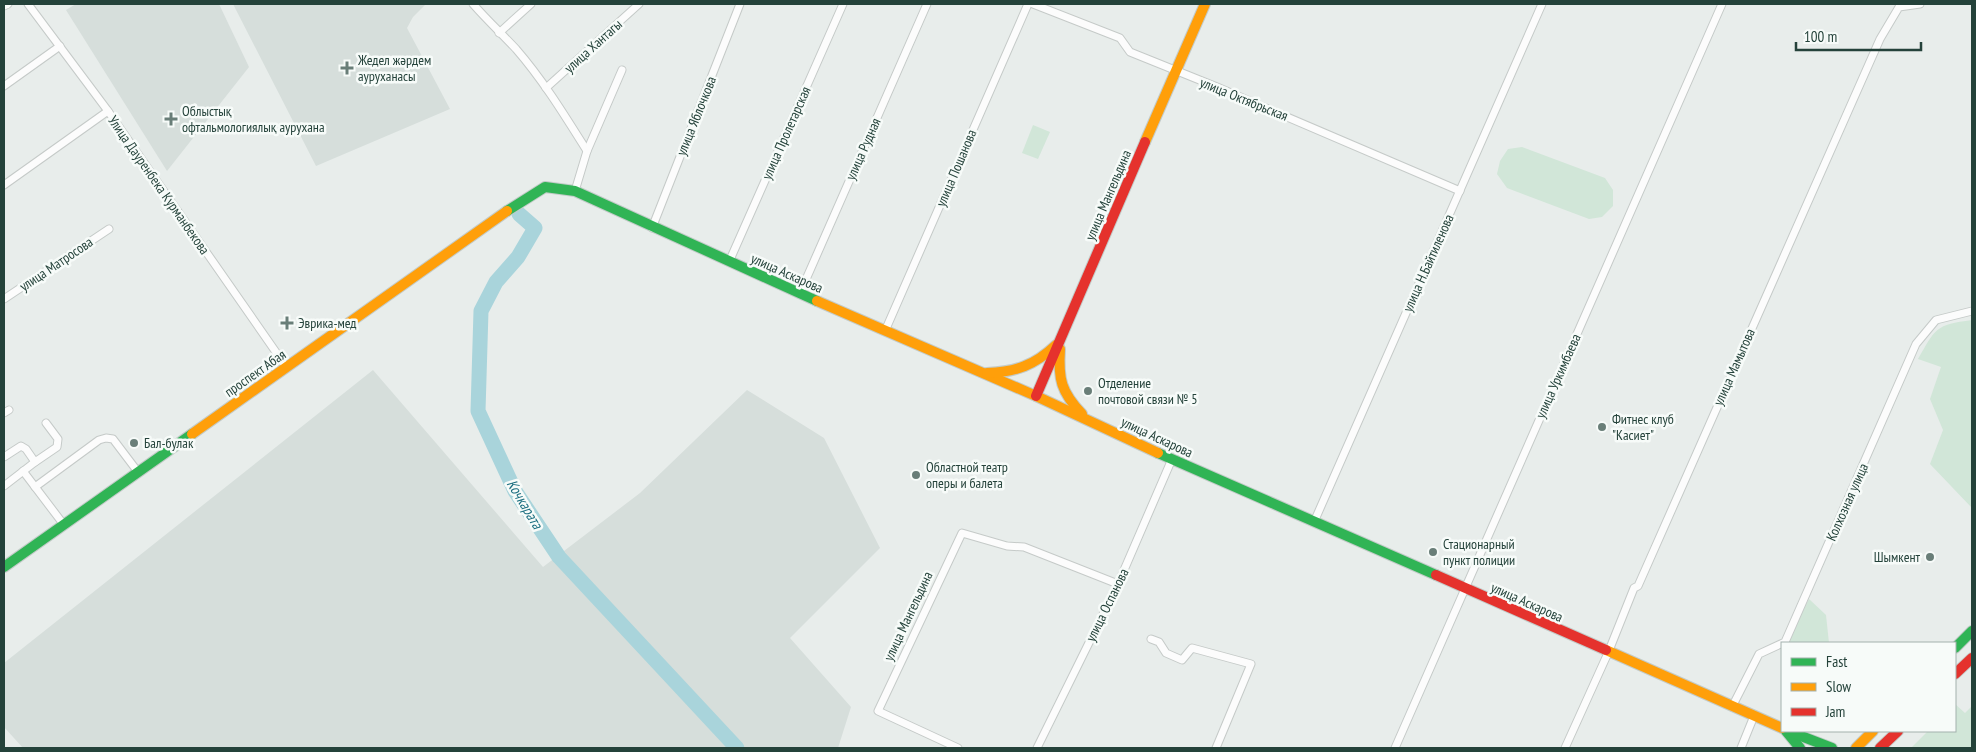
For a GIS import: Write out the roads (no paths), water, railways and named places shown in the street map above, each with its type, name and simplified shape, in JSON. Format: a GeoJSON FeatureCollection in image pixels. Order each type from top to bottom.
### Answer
{"type":"FeatureCollection","features":[{"type":"Feature","properties":{"kind":"main road","name":"улица Мангельдина"},"geometry":{"type":"LineString","coordinates":[[1036,396],[1205,4]]}},
{"type":"Feature","properties":{"kind":"main road","name":"улица Аскарова"},"geometry":{"type":"LineString","coordinates":[[521,200],[545,187],[575,190],[652,228],[1036,396],[1172,459],[1608,653],[1781,728]]}},
{"type":"Feature","properties":{"kind":"main road","name":"проспект Абая"},"geometry":{"type":"LineString","coordinates":[[5,563],[64,525],[521,200]]}},
{"type":"Feature","properties":{"kind":"main road"},"geometry":{"type":"LineString","coordinates":[[981,373],[1004,373],[1030,366],[1042,359],[1060,341]]}},
{"type":"Feature","properties":{"kind":"main road"},"geometry":{"type":"LineString","coordinates":[[1060,341],[1060,382],[1065,396],[1088,420]]}},
{"type":"Feature","properties":{"kind":"main road"},"geometry":{"type":"LineString","coordinates":[[1956,647],[1972,631]]}},
{"type":"Feature","properties":{"kind":"main road"},"geometry":{"type":"LineString","coordinates":[[1956,673],[1972,658]]}},
{"type":"Feature","properties":{"kind":"main road"},"geometry":{"type":"LineString","coordinates":[[1788,732],[1800,748]]}},
{"type":"Feature","properties":{"kind":"main road"},"geometry":{"type":"LineString","coordinates":[[1790,732],[1832,748]]}},
{"type":"Feature","properties":{"kind":"main road"},"geometry":{"type":"LineString","coordinates":[[1856,748],[1872,732]]}},
{"type":"Feature","properties":{"kind":"main road"},"geometry":{"type":"LineString","coordinates":[[1880,748],[1897,732]]}},
{"type":"Feature","properties":{"kind":"street"},"geometry":{"type":"LineString","coordinates":[[4,6],[8,4]]}},
{"type":"Feature","properties":{"kind":"street","name":"Улица Дауренбека Курманбекова"},"geometry":{"type":"LineString","coordinates":[[28,4],[108,111],[287,368]]}},
{"type":"Feature","properties":{"kind":"street"},"geometry":{"type":"LineString","coordinates":[[473,4],[516,49],[546,88],[587,151]]}},
{"type":"Feature","properties":{"kind":"street"},"geometry":{"type":"LineString","coordinates":[[499,33],[532,4]]}},
{"type":"Feature","properties":{"kind":"street","name":"улица Хантагы"},"geometry":{"type":"LineString","coordinates":[[546,88],[639,4]]}},
{"type":"Feature","properties":{"kind":"street","name":"улица Яблочкова"},"geometry":{"type":"LineString","coordinates":[[652,228],[740,4]]}},
{"type":"Feature","properties":{"kind":"street","name":"улица Пролетарская"},"geometry":{"type":"LineString","coordinates":[[729,262],[843,4]]}},
{"type":"Feature","properties":{"kind":"street","name":"улица Рудная"},"geometry":{"type":"LineString","coordinates":[[800,293],[926,4]]}},
{"type":"Feature","properties":{"kind":"street","name":"улица Пошанова"},"geometry":{"type":"LineString","coordinates":[[885,331],[1028,4]]}},
{"type":"Feature","properties":{"kind":"street","name":"улица Октябрьская"},"geometry":{"type":"LineString","coordinates":[[1033,4],[1120,38],[1130,52],[1217,87],[1460,191]]}},
{"type":"Feature","properties":{"kind":"street","name":"улица Н.Байтиленова"},"geometry":{"type":"LineString","coordinates":[[1314,522],[1542,4]]}},
{"type":"Feature","properties":{"kind":"street","name":"улица Уркимбаева"},"geometry":{"type":"LineString","coordinates":[[1395,748],[1722,4]]}},
{"type":"Feature","properties":{"kind":"street","name":"улица Мамытова"},"geometry":{"type":"LineString","coordinates":[[1565,748],[1608,653],[1634,588],[1638,586],[1880,39],[1899,6],[1920,4]]}},
{"type":"Feature","properties":{"kind":"street"},"geometry":{"type":"LineString","coordinates":[[4,86],[60,46]]}},
{"type":"Feature","properties":{"kind":"street"},"geometry":{"type":"LineString","coordinates":[[575,190],[587,151],[622,70]]}},
{"type":"Feature","properties":{"kind":"street"},"geometry":{"type":"LineString","coordinates":[[4,185],[108,111]]}},
{"type":"Feature","properties":{"kind":"street","name":"улица Матросова"},"geometry":{"type":"LineString","coordinates":[[4,299],[109,229]]}},
{"type":"Feature","properties":{"kind":"street","name":"Колхозная улица"},"geometry":{"type":"LineString","coordinates":[[1785,642],[1916,344],[1936,320],[1965,311],[1972,311]]}},
{"type":"Feature","properties":{"kind":"street"},"geometry":{"type":"LineString","coordinates":[[4,486],[57,447],[58,440],[46,423]]}},
{"type":"Feature","properties":{"kind":"street"},"geometry":{"type":"LineString","coordinates":[[35,487],[99,440],[106,438],[113,439],[138,472]]}},
{"type":"Feature","properties":{"kind":"street"},"geometry":{"type":"LineString","coordinates":[[4,458],[21,446],[26,449],[35,462]]}},
{"type":"Feature","properties":{"kind":"street","name":"улица Оспанова"},"geometry":{"type":"LineString","coordinates":[[1037,748],[1118,584],[1172,459]]}},
{"type":"Feature","properties":{"kind":"street"},"geometry":{"type":"LineString","coordinates":[[23,471],[64,525]]}},
{"type":"Feature","properties":{"kind":"street","name":"улица Мангельдина"},"geometry":{"type":"LineString","coordinates":[[958,748],[878,711],[962,532],[1007,546],[1024,547],[1118,584]]}},
{"type":"Feature","properties":{"kind":"street"},"geometry":{"type":"LineString","coordinates":[[1151,639],[1159,642],[1166,653],[1182,660],[1192,648],[1251,664],[1216,748]]}},
{"type":"Feature","properties":{"kind":"street","name":"Колхозная улица"},"geometry":{"type":"LineString","coordinates":[[1732,707],[1759,654],[1781,644]]}},
{"type":"Feature","properties":{"kind":"street"},"geometry":{"type":"LineString","coordinates":[[1741,748],[1754,716]]}},
{"type":"Feature","properties":{"kind":"waterway","name":"Кочкарата"},"geometry":{"type":"LineString","coordinates":[[519,214],[535,228],[518,257],[496,282],[481,311],[478,411],[515,491],[559,557],[737,748]]}},
{"type":"Feature","properties":{"kind":"place","name":"Жедел жәрдем ауруханасы"},"geometry":{"type":"Point","coordinates":[347,68]}},
{"type":"Feature","properties":{"kind":"place","name":"Облыстық офтальмологиялық аурухана"},"geometry":{"type":"Point","coordinates":[171,119]}},
{"type":"Feature","properties":{"kind":"place","name":"Эврика-мед"},"geometry":{"type":"Point","coordinates":[287,323]}},
{"type":"Feature","properties":{"kind":"place","name":"Отделение почтовой связи № 5"},"geometry":{"type":"Point","coordinates":[1088,391]}},
{"type":"Feature","properties":{"kind":"place","name":"Фитнес клуб \"Касиет\""},"geometry":{"type":"Point","coordinates":[1602,427]}},
{"type":"Feature","properties":{"kind":"place","name":"Бал-булак"},"geometry":{"type":"Point","coordinates":[134,443]}},
{"type":"Feature","properties":{"kind":"place","name":"Областной театр оперы и балета"},"geometry":{"type":"Point","coordinates":[916,475]}},
{"type":"Feature","properties":{"kind":"place","name":"Стационарный пункт полиции"},"geometry":{"type":"Point","coordinates":[1433,552]}},
{"type":"Feature","properties":{"kind":"place","name":"Шымкент"},"geometry":{"type":"Point","coordinates":[1930,557]}}]}
